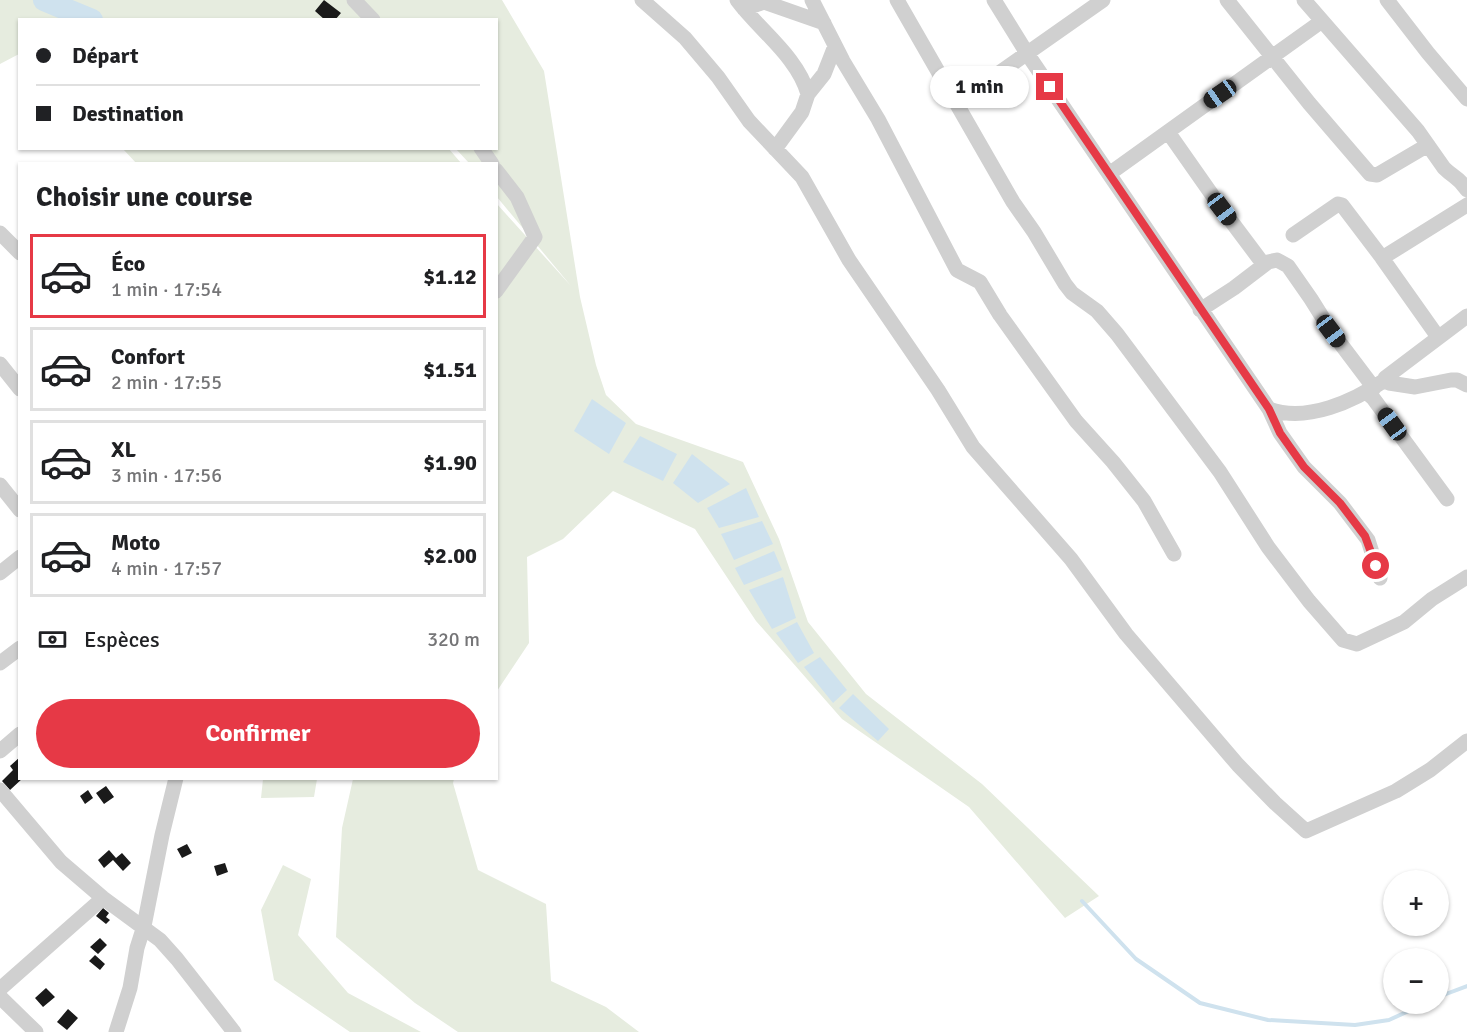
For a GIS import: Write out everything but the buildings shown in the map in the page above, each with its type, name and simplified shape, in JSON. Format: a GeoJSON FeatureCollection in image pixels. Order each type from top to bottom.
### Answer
{"type":"FeatureCollection","features":[{"type":"Feature","properties":{"kind":"street"},"geometry":{"type":"LineString","coordinates":[[354,0],[371,18]]}},
{"type":"Feature","properties":{"kind":"street"},"geometry":{"type":"LineString","coordinates":[[642,0],[685,38],[718,77],[748,121],[802,177],[849,260],[938,390],[973,447],[1071,559],[1126,634],[1238,765],[1306,831],[1396,791],[1430,770],[1467,741]]}},
{"type":"Feature","properties":{"kind":"street"},"geometry":{"type":"LineString","coordinates":[[812,0],[835,46],[878,119],[957,270],[980,282],[1000,315],[1076,421],[1144,501],[1174,554]]}},
{"type":"Feature","properties":{"kind":"street"},"geometry":{"type":"LineString","coordinates":[[897,0],[958,102],[1013,202],[1065,284],[1072,293],[1097,311],[1117,334],[1220,472],[1268,547],[1295,584],[1343,640],[1357,644],[1393,628],[1467,577]]}},
{"type":"Feature","properties":{"kind":"street"},"geometry":{"type":"LineString","coordinates":[[994,0],[1028,55],[1269,409],[1280,433],[1304,467],[1340,503],[1368,540],[1380,578]]}},
{"type":"Feature","properties":{"kind":"street"},"geometry":{"type":"LineString","coordinates":[[1227,0],[1370,174],[1377,176],[1428,145]]}},
{"type":"Feature","properties":{"kind":"street"},"geometry":{"type":"LineString","coordinates":[[1304,0],[1342,45],[1364,66],[1444,168],[1459,178],[1467,190]]}},
{"type":"Feature","properties":{"kind":"street"},"geometry":{"type":"LineString","coordinates":[[1388,0],[1467,99]]}},
{"type":"Feature","properties":{"kind":"street"},"geometry":{"type":"LineString","coordinates":[[741,4],[764,2],[824,23]]}},
{"type":"Feature","properties":{"kind":"street"},"geometry":{"type":"LineString","coordinates":[[958,102],[1028,55],[1098,2]]}},
{"type":"Feature","properties":{"kind":"street"},"geometry":{"type":"LineString","coordinates":[[741,4],[804,81],[808,94]]}},
{"type":"Feature","properties":{"kind":"street"},"geometry":{"type":"LineString","coordinates":[[1109,174],[1322,21]]}},
{"type":"Feature","properties":{"kind":"street"},"geometry":{"type":"LineString","coordinates":[[775,149],[802,112],[808,94],[824,74],[835,46]]}},
{"type":"Feature","properties":{"kind":"street"},"geometry":{"type":"LineString","coordinates":[[1168,132],[1264,265]]}},
{"type":"Feature","properties":{"kind":"street"},"geometry":{"type":"LineString","coordinates":[[498,173],[517,197],[535,237],[498,288]]}},
{"type":"Feature","properties":{"kind":"street"},"geometry":{"type":"LineString","coordinates":[[1293,235],[1338,204],[1342,205],[1438,337]]}},
{"type":"Feature","properties":{"kind":"street"},"geometry":{"type":"LineString","coordinates":[[1383,259],[1467,205]]}},
{"type":"Feature","properties":{"kind":"street"},"geometry":{"type":"LineString","coordinates":[[0,233],[18,251]]}},
{"type":"Feature","properties":{"kind":"street"},"geometry":{"type":"LineString","coordinates":[[1200,310],[1234,288],[1268,261],[1278,260],[1288,266],[1331,331],[1375,387],[1373,398],[1447,499]]}},
{"type":"Feature","properties":{"kind":"street"},"geometry":{"type":"LineString","coordinates":[[1269,409],[1284,414],[1319,410],[1343,404],[1375,387],[1386,376],[1467,316]]}},
{"type":"Feature","properties":{"kind":"street"},"geometry":{"type":"LineString","coordinates":[[0,364],[13,385]]}},
{"type":"Feature","properties":{"kind":"street"},"geometry":{"type":"LineString","coordinates":[[1375,387],[1394,384],[1415,387],[1451,380],[1467,385]]}},
{"type":"Feature","properties":{"kind":"street"},"geometry":{"type":"LineString","coordinates":[[0,485],[18,508]]}},
{"type":"Feature","properties":{"kind":"street"},"geometry":{"type":"LineString","coordinates":[[0,573],[18,559]]}},
{"type":"Feature","properties":{"kind":"street"},"geometry":{"type":"LineString","coordinates":[[0,663],[18,650]]}},
{"type":"Feature","properties":{"kind":"street"},"geometry":{"type":"LineString","coordinates":[[0,752],[18,736]]}},
{"type":"Feature","properties":{"kind":"street"},"geometry":{"type":"LineString","coordinates":[[116,1032],[130,988],[157,856],[176,780]]}},
{"type":"Feature","properties":{"kind":"street"},"geometry":{"type":"LineString","coordinates":[[0,789],[61,862],[103,898],[133,921],[144,926],[177,959],[234,1032]]}},
{"type":"Feature","properties":{"kind":"street"},"geometry":{"type":"LineString","coordinates":[[0,988],[103,898]]}},
{"type":"Feature","properties":{"kind":"street"},"geometry":{"type":"LineString","coordinates":[[0,997],[36,1032]]}},
{"type":"Feature","properties":{"kind":"shaded area"},"geometry":{"type":"Polygon","coordinates":[[[0,0],[502,0],[544,71],[580,297],[596,365],[606,395],[636,424],[743,462],[779,539],[808,622],[866,694],[982,784],[1099,896],[1065,918],[969,807],[842,719],[756,621],[695,529],[613,491],[563,539],[527,557],[529,643],[498,690],[498,205],[571,286],[498,198],[498,162],[468,162],[457,150],[498,150],[498,18],[18,18],[18,55],[0,64],[0,0]]]}},
{"type":"Feature","properties":{"kind":"shaded area"},"geometry":{"type":"Polygon","coordinates":[[[124,150],[450,150],[460,162],[135,162],[124,150]]]}},
{"type":"Feature","properties":{"kind":"shaded area"},"geometry":{"type":"Polygon","coordinates":[[[263,780],[317,780],[314,797],[261,798],[263,780]]]}},
{"type":"Feature","properties":{"kind":"shaded area"},"geometry":{"type":"Polygon","coordinates":[[[353,780],[454,780],[478,870],[546,904],[551,981],[606,1007],[639,1032],[458,1032],[415,1003],[336,937],[342,828],[353,780]]]}},
{"type":"Feature","properties":{"kind":"shaded area"},"geometry":{"type":"Polygon","coordinates":[[[283,865],[311,879],[298,935],[348,993],[421,1032],[350,1032],[274,980],[261,910],[283,865]]]}},
{"type":"Feature","properties":{"kind":"water"},"geometry":{"type":"Polygon","coordinates":[[[592,399],[626,423],[609,454],[574,431],[592,399]]]}},
{"type":"Feature","properties":{"kind":"water"},"geometry":{"type":"Polygon","coordinates":[[[640,436],[677,454],[663,481],[623,462],[640,436]]]}},
{"type":"Feature","properties":{"kind":"water"},"geometry":{"type":"Polygon","coordinates":[[[692,454],[730,484],[698,503],[673,483],[692,454]]]}},
{"type":"Feature","properties":{"kind":"water"},"geometry":{"type":"Polygon","coordinates":[[[746,488],[759,517],[719,528],[707,508],[746,488]]]}},
{"type":"Feature","properties":{"kind":"water"},"geometry":{"type":"Polygon","coordinates":[[[762,521],[773,544],[734,560],[721,534],[762,521]]]}},
{"type":"Feature","properties":{"kind":"water"},"geometry":{"type":"Polygon","coordinates":[[[774,551],[782,570],[744,585],[735,568],[774,551]]]}},
{"type":"Feature","properties":{"kind":"water"},"geometry":{"type":"Polygon","coordinates":[[[783,577],[796,618],[772,629],[749,590],[783,577]]]}},
{"type":"Feature","properties":{"kind":"water"},"geometry":{"type":"Polygon","coordinates":[[[797,622],[814,653],[798,663],[776,633],[797,622]]]}},
{"type":"Feature","properties":{"kind":"water"},"geometry":{"type":"Polygon","coordinates":[[[820,657],[847,690],[833,703],[804,667],[820,657]]]}},
{"type":"Feature","properties":{"kind":"water"},"geometry":{"type":"Polygon","coordinates":[[[853,694],[889,729],[878,741],[839,708],[853,694]]]}},
{"type":"Feature","properties":{"kind":"waterway"},"geometry":{"type":"LineString","coordinates":[[44,0],[87,18]]}},
{"type":"Feature","properties":{"kind":"waterway"},"geometry":{"type":"LineString","coordinates":[[1082,901],[1136,959],[1200,1003],[1268,1020],[1355,1025],[1389,1020],[1402,1014]]}},
{"type":"Feature","properties":{"kind":"waterway"},"geometry":{"type":"LineString","coordinates":[[1449,993],[1467,986]]}},
{"type":"Feature","properties":{"kind":"route"},"geometry":{"type":"LineString","coordinates":[[1050,87],[1269,409],[1280,433],[1304,467],[1328,489],[1368,540],[1376,566]]}}]}
